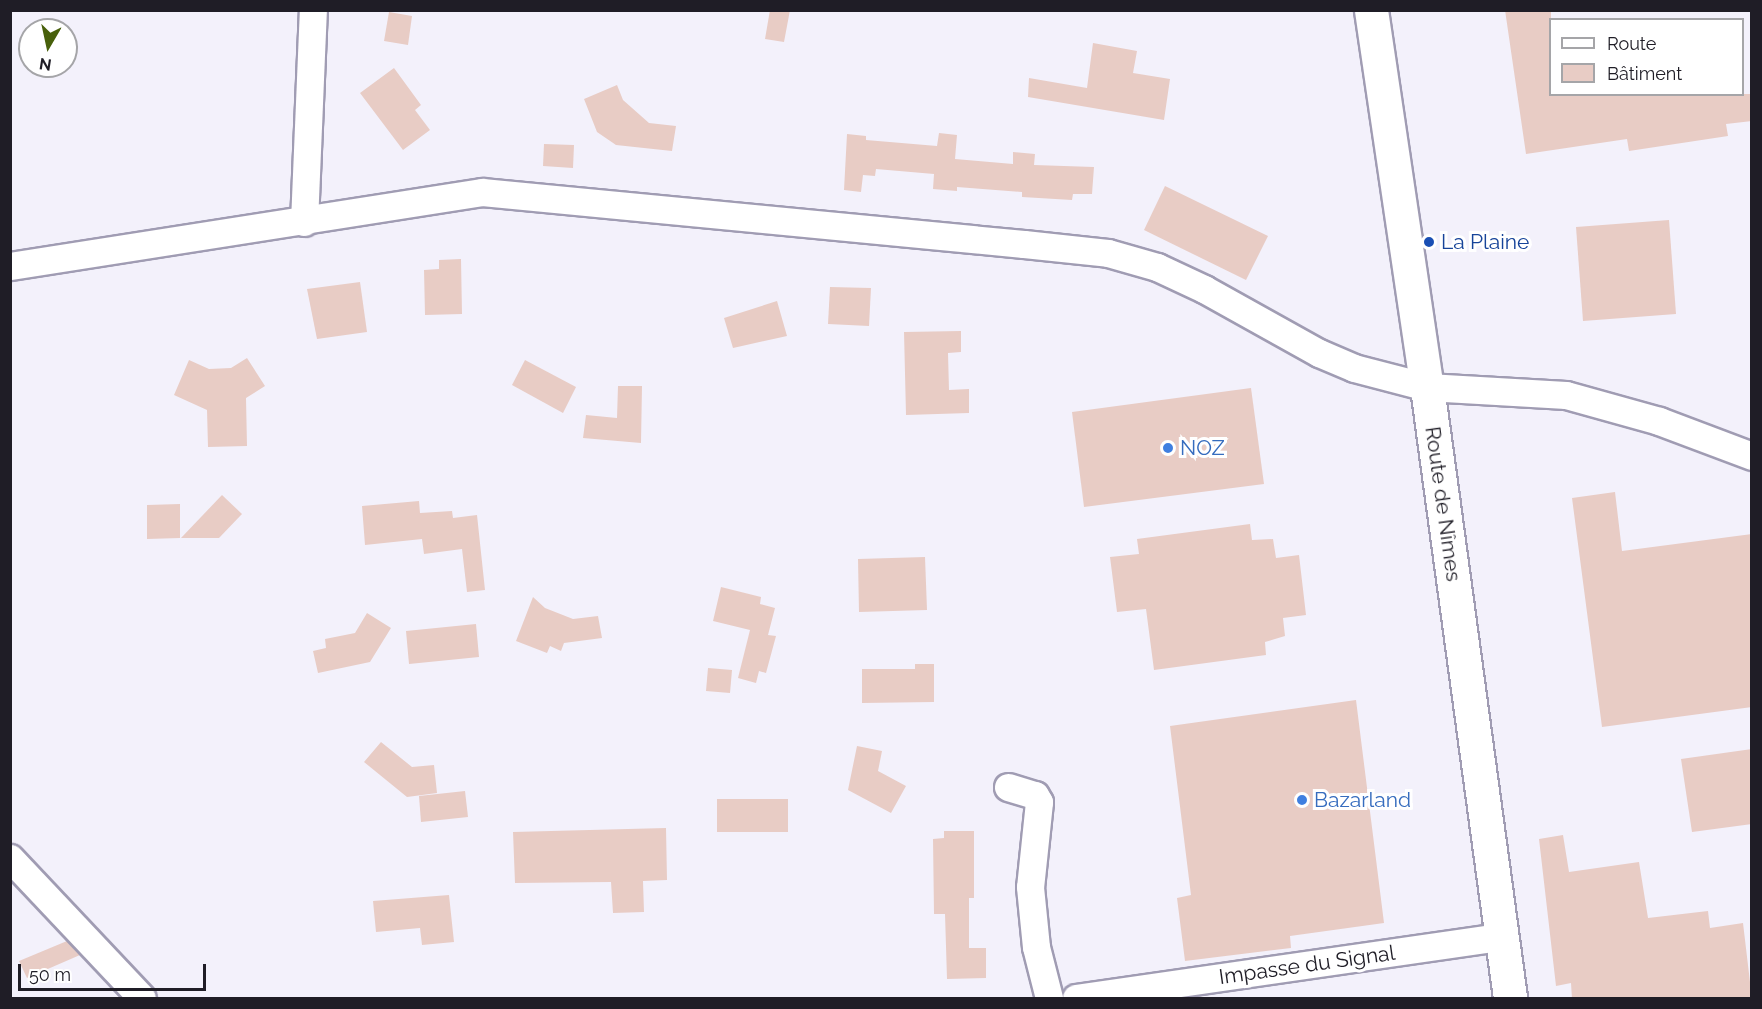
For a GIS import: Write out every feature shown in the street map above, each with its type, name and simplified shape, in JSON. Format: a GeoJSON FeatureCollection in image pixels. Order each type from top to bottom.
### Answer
{"type":"FeatureCollection","features":[{"type":"Feature","properties":{"kind":"main road","name":"Route de Nîmes"},"geometry":{"type":"LineString","coordinates":[[1371,10],[1427,387],[1510,999]]}},
{"type":"Feature","properties":{"kind":"street"},"geometry":{"type":"LineString","coordinates":[[304,222],[313,10]]}},
{"type":"Feature","properties":{"kind":"street"},"geometry":{"type":"LineString","coordinates":[[10,266],[304,222],[482,192],[1108,253],[1157,267],[1204,289],[1319,353],[1354,368],[1427,387],[1566,395],[1659,421],[1752,456]]}},
{"type":"Feature","properties":{"kind":"street"},"geometry":{"type":"LineString","coordinates":[[1008,788],[1035,795],[1039,802],[1030,887],[1036,947],[1049,999]]}},
{"type":"Feature","properties":{"kind":"street"},"geometry":{"type":"LineString","coordinates":[[10,858],[142,999]]}},
{"type":"Feature","properties":{"kind":"street","name":"Impasse du Signal"},"geometry":{"type":"LineString","coordinates":[[1076,999],[1501,937]]}},
{"type":"Feature","properties":{"kind":"building"},"geometry":{"type":"Polygon","coordinates":[[[770,10],[790,10],[784,42],[765,39],[770,10]]]}},
{"type":"Feature","properties":{"kind":"building"},"geometry":{"type":"Polygon","coordinates":[[[1505,10],[1551,10],[1551,18],[1549,18],[1549,96],[1744,96],[1744,94],[1752,94],[1752,121],[1726,124],[1728,136],[1629,151],[1627,139],[1526,154],[1505,10]]]}},
{"type":"Feature","properties":{"kind":"building"},"geometry":{"type":"Polygon","coordinates":[[[389,12],[412,16],[408,45],[384,41],[389,12]]]}},
{"type":"Feature","properties":{"kind":"building"},"geometry":{"type":"Polygon","coordinates":[[[1093,43],[1137,51],[1133,73],[1170,79],[1164,120],[1028,97],[1029,78],[1087,88],[1093,43]]]}},
{"type":"Feature","properties":{"kind":"building"},"geometry":{"type":"Polygon","coordinates":[[[394,68],[421,105],[415,110],[430,130],[403,150],[360,93],[394,68]]]}},
{"type":"Feature","properties":{"kind":"building"},"geometry":{"type":"Polygon","coordinates":[[[617,85],[623,100],[649,123],[676,126],[672,151],[616,145],[597,132],[584,99],[617,85]]]}},
{"type":"Feature","properties":{"kind":"building"},"geometry":{"type":"Polygon","coordinates":[[[939,133],[957,135],[955,159],[1013,164],[1013,152],[1035,154],[1034,165],[1094,167],[1092,194],[1073,194],[1072,200],[1022,197],[1022,192],[957,187],[957,191],[933,189],[934,174],[876,169],[875,176],[863,175],[861,192],[844,190],[847,134],[866,136],[866,140],[937,146],[939,133]]]}},
{"type":"Feature","properties":{"kind":"building"},"geometry":{"type":"Polygon","coordinates":[[[544,144],[574,145],[573,168],[543,166],[544,144]]]}},
{"type":"Feature","properties":{"kind":"building"},"geometry":{"type":"Polygon","coordinates":[[[1165,186],[1268,236],[1246,280],[1144,230],[1165,186]]]}},
{"type":"Feature","properties":{"kind":"building"},"geometry":{"type":"Polygon","coordinates":[[[1669,220],[1676,314],[1583,321],[1576,227],[1669,220]]]}},
{"type":"Feature","properties":{"kind":"building"},"geometry":{"type":"Polygon","coordinates":[[[461,259],[462,314],[425,315],[424,270],[439,269],[439,260],[461,259]]]}},
{"type":"Feature","properties":{"kind":"building"},"geometry":{"type":"Polygon","coordinates":[[[360,282],[367,332],[317,339],[307,289],[360,282]]]}},
{"type":"Feature","properties":{"kind":"building"},"geometry":{"type":"Polygon","coordinates":[[[830,287],[871,288],[869,326],[828,324],[830,287]]]}},
{"type":"Feature","properties":{"kind":"building"},"geometry":{"type":"Polygon","coordinates":[[[777,301],[787,336],[733,348],[724,318],[777,301]]]}},
{"type":"Feature","properties":{"kind":"building"},"geometry":{"type":"Polygon","coordinates":[[[961,331],[961,352],[948,353],[949,390],[969,389],[969,413],[906,415],[904,332],[961,331]]]}},
{"type":"Feature","properties":{"kind":"building"},"geometry":{"type":"Polygon","coordinates":[[[247,358],[265,386],[246,398],[247,446],[208,447],[207,410],[174,395],[189,360],[209,369],[231,368],[247,358]]]}},
{"type":"Feature","properties":{"kind":"building"},"geometry":{"type":"Polygon","coordinates":[[[525,360],[576,387],[563,413],[512,385],[525,360]]]}},
{"type":"Feature","properties":{"kind":"building"},"geometry":{"type":"Polygon","coordinates":[[[618,386],[642,386],[641,443],[583,438],[586,415],[617,418],[618,386]]]}},
{"type":"Feature","properties":{"kind":"building","name":"NOZ"},"geometry":{"type":"Polygon","coordinates":[[[1251,388],[1264,484],[1084,507],[1072,412],[1251,388]]]}},
{"type":"Feature","properties":{"kind":"building"},"geometry":{"type":"Polygon","coordinates":[[[1615,492],[1622,551],[1752,534],[1752,707],[1602,727],[1572,498],[1615,492]]]}},
{"type":"Feature","properties":{"kind":"building"},"geometry":{"type":"Polygon","coordinates":[[[222,495],[242,514],[219,538],[181,538],[222,495]]]}},
{"type":"Feature","properties":{"kind":"building"},"geometry":{"type":"Polygon","coordinates":[[[419,501],[420,513],[452,511],[453,518],[477,515],[485,590],[467,592],[462,549],[424,554],[422,539],[365,545],[362,506],[419,501]]]}},
{"type":"Feature","properties":{"kind":"building"},"geometry":{"type":"Polygon","coordinates":[[[180,504],[180,538],[147,539],[147,505],[180,504]]]}},
{"type":"Feature","properties":{"kind":"building"},"geometry":{"type":"Polygon","coordinates":[[[1250,524],[1252,540],[1273,539],[1276,558],[1299,555],[1306,615],[1283,618],[1285,636],[1265,642],[1266,655],[1154,670],[1146,609],[1117,612],[1110,557],[1139,554],[1137,539],[1250,524]]]}},
{"type":"Feature","properties":{"kind":"building"},"geometry":{"type":"Polygon","coordinates":[[[925,557],[927,610],[859,612],[858,559],[925,557]]]}},
{"type":"Feature","properties":{"kind":"building"},"geometry":{"type":"Polygon","coordinates":[[[721,587],[761,597],[760,604],[775,608],[768,635],[776,636],[766,673],[759,671],[756,683],[738,678],[750,630],[713,621],[721,587]]]}},
{"type":"Feature","properties":{"kind":"building"},"geometry":{"type":"Polygon","coordinates":[[[533,597],[545,608],[573,619],[598,616],[602,638],[564,643],[561,651],[550,646],[547,653],[516,641],[533,597]]]}},
{"type":"Feature","properties":{"kind":"building"},"geometry":{"type":"Polygon","coordinates":[[[367,613],[391,628],[370,662],[318,673],[313,651],[326,648],[325,639],[355,633],[367,613]]]}},
{"type":"Feature","properties":{"kind":"building"},"geometry":{"type":"Polygon","coordinates":[[[476,624],[479,657],[409,664],[406,631],[476,624]]]}},
{"type":"Feature","properties":{"kind":"building"},"geometry":{"type":"Polygon","coordinates":[[[915,664],[934,664],[934,702],[862,703],[862,669],[915,669],[915,664]]]}},
{"type":"Feature","properties":{"kind":"building"},"geometry":{"type":"Polygon","coordinates":[[[708,668],[732,670],[730,693],[706,691],[708,668]]]}},
{"type":"Feature","properties":{"kind":"building"},"geometry":{"type":"Polygon","coordinates":[[[1356,700],[1384,923],[1290,936],[1291,948],[1185,961],[1177,898],[1191,895],[1170,726],[1356,700]]]}},
{"type":"Feature","properties":{"kind":"building"},"geometry":{"type":"Polygon","coordinates":[[[381,742],[412,767],[434,765],[437,793],[407,797],[364,762],[381,742]]]}},
{"type":"Feature","properties":{"kind":"building"},"geometry":{"type":"Polygon","coordinates":[[[857,746],[882,751],[878,771],[906,786],[891,813],[848,790],[857,746]]]}},
{"type":"Feature","properties":{"kind":"building"},"geometry":{"type":"Polygon","coordinates":[[[1752,749],[1752,824],[1692,832],[1681,759],[1752,749]]]}},
{"type":"Feature","properties":{"kind":"building"},"geometry":{"type":"Polygon","coordinates":[[[465,791],[468,817],[421,822],[419,796],[465,791]]]}},
{"type":"Feature","properties":{"kind":"building"},"geometry":{"type":"Polygon","coordinates":[[[717,799],[788,799],[788,832],[717,832],[717,799]]]}},
{"type":"Feature","properties":{"kind":"building"},"geometry":{"type":"Polygon","coordinates":[[[666,828],[667,880],[643,881],[644,912],[613,913],[611,882],[515,883],[513,832],[666,828]]]}},
{"type":"Feature","properties":{"kind":"building"},"geometry":{"type":"Polygon","coordinates":[[[944,831],[974,831],[974,898],[969,898],[969,948],[986,948],[986,978],[947,979],[945,914],[934,914],[933,839],[944,838],[944,831]]]}},
{"type":"Feature","properties":{"kind":"building"},"geometry":{"type":"Polygon","coordinates":[[[1563,835],[1569,872],[1639,862],[1648,918],[1708,911],[1710,928],[1743,923],[1752,999],[1572,999],[1571,983],[1556,986],[1539,839],[1563,835]]]}},
{"type":"Feature","properties":{"kind":"building"},"geometry":{"type":"Polygon","coordinates":[[[449,895],[454,942],[422,945],[420,928],[376,932],[373,901],[449,895]]]}},
{"type":"Feature","properties":{"kind":"building"},"geometry":{"type":"Polygon","coordinates":[[[67,941],[80,955],[27,978],[19,961],[67,941]]]}},
{"type":"Feature","properties":{"kind":"place","name":"La Plaine"},"geometry":{"type":"Point","coordinates":[1429,242]}},
{"type":"Feature","properties":{"kind":"place","name":"NOZ"},"geometry":{"type":"Point","coordinates":[1168,448]}},
{"type":"Feature","properties":{"kind":"place","name":"Bazarland"},"geometry":{"type":"Point","coordinates":[1302,800]}}]}
